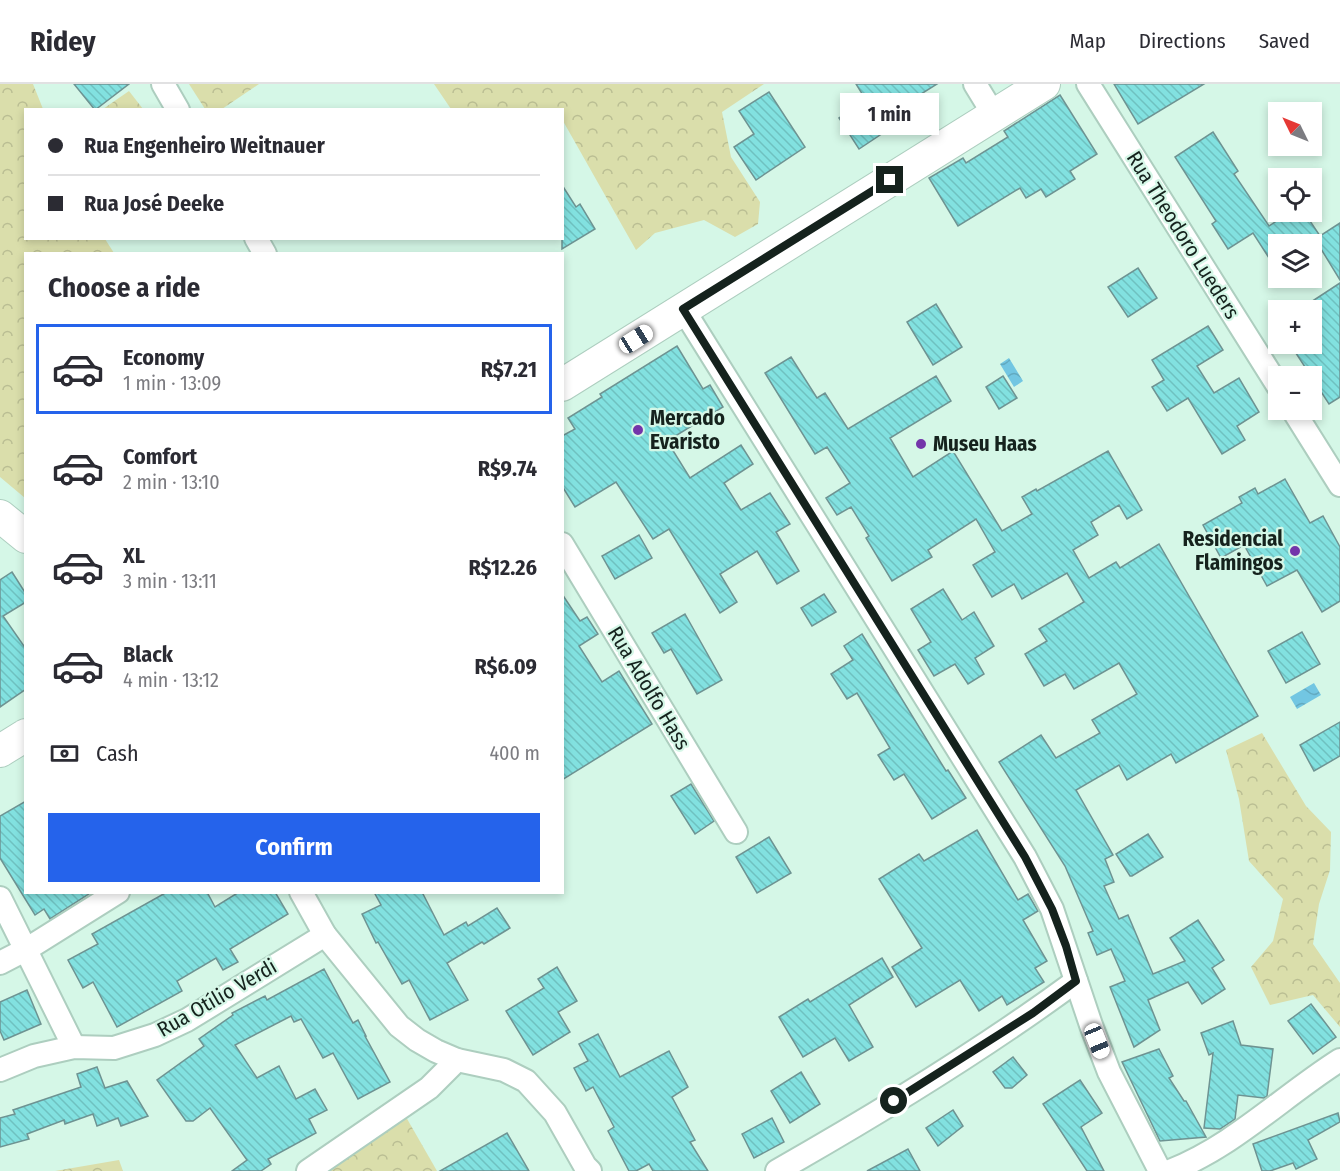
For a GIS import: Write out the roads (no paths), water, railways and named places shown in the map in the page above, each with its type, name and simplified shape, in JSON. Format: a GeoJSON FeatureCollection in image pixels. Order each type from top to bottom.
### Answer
{"type":"FeatureCollection","features":[{"type":"Feature","properties":{"kind":"street"},"geometry":{"type":"LineString","coordinates":[[163,84],[177,108]]}},
{"type":"Feature","properties":{"kind":"street"},"geometry":{"type":"LineString","coordinates":[[975,84],[994,115]]}},
{"type":"Feature","properties":{"kind":"street"},"geometry":{"type":"LineString","coordinates":[[564,384],[1044,84]]}},
{"type":"Feature","properties":{"kind":"street","name":"Rua Theodoro Lueders"},"geometry":{"type":"LineString","coordinates":[[1088,84],[1268,370]]}},
{"type":"Feature","properties":{"kind":"street"},"geometry":{"type":"LineString","coordinates":[[683,309],[1025,857],[1052,909],[1109,1072],[1160,1171]]}},
{"type":"Feature","properties":{"kind":"street"},"geometry":{"type":"LineString","coordinates":[[1299,420],[1340,484]]}},
{"type":"Feature","properties":{"kind":"street"},"geometry":{"type":"LineString","coordinates":[[0,516],[24,535]]}},
{"type":"Feature","properties":{"kind":"street","name":"Rua Adolfo Hass"},"geometry":{"type":"LineString","coordinates":[[564,547],[736,832]]}},
{"type":"Feature","properties":{"kind":"street"},"geometry":{"type":"LineString","coordinates":[[0,752],[24,736]]}},
{"type":"Feature","properties":{"kind":"street"},"geometry":{"type":"LineString","coordinates":[[0,963],[27,950],[115,894]]}},
{"type":"Feature","properties":{"kind":"street"},"geometry":{"type":"LineString","coordinates":[[302,894],[325,935],[399,1026],[417,1040],[457,1060],[504,1070],[526,1081],[555,1113],[590,1171]]}},
{"type":"Feature","properties":{"kind":"street"},"geometry":{"type":"LineString","coordinates":[[0,898],[74,1047]]}},
{"type":"Feature","properties":{"kind":"street","name":"Rua Otílio Verdi"},"geometry":{"type":"LineString","coordinates":[[0,1070],[34,1056],[74,1047],[114,1048],[155,1035],[187,1020],[325,935]]}},
{"type":"Feature","properties":{"kind":"street"},"geometry":{"type":"LineString","coordinates":[[777,1171],[855,1127],[1033,1013],[1076,981]]}},
{"type":"Feature","properties":{"kind":"street"},"geometry":{"type":"LineString","coordinates":[[308,1171],[429,1088],[457,1060]]}},
{"type":"Feature","properties":{"kind":"street"},"geometry":{"type":"LineString","coordinates":[[1170,1171],[1195,1161],[1221,1145],[1340,1060]]}},
{"type":"Feature","properties":{"kind":"water"},"geometry":{"type":"Polygon","coordinates":[[[1009,358],[1023,381],[1014,387],[1000,364],[1009,358]]]}},
{"type":"Feature","properties":{"kind":"water"},"geometry":{"type":"Polygon","coordinates":[[[1314,683],[1321,695],[1297,709],[1290,697],[1314,683]]]}},
{"type":"Feature","properties":{"kind":"place","name":"Mercado Evaristo"},"geometry":{"type":"Point","coordinates":[638,430]}},
{"type":"Feature","properties":{"kind":"place","name":"Museu Haas"},"geometry":{"type":"Point","coordinates":[921,444]}},
{"type":"Feature","properties":{"kind":"place","name":"Residencial Flamingos"},"geometry":{"type":"Point","coordinates":[1295,551]}}]}
